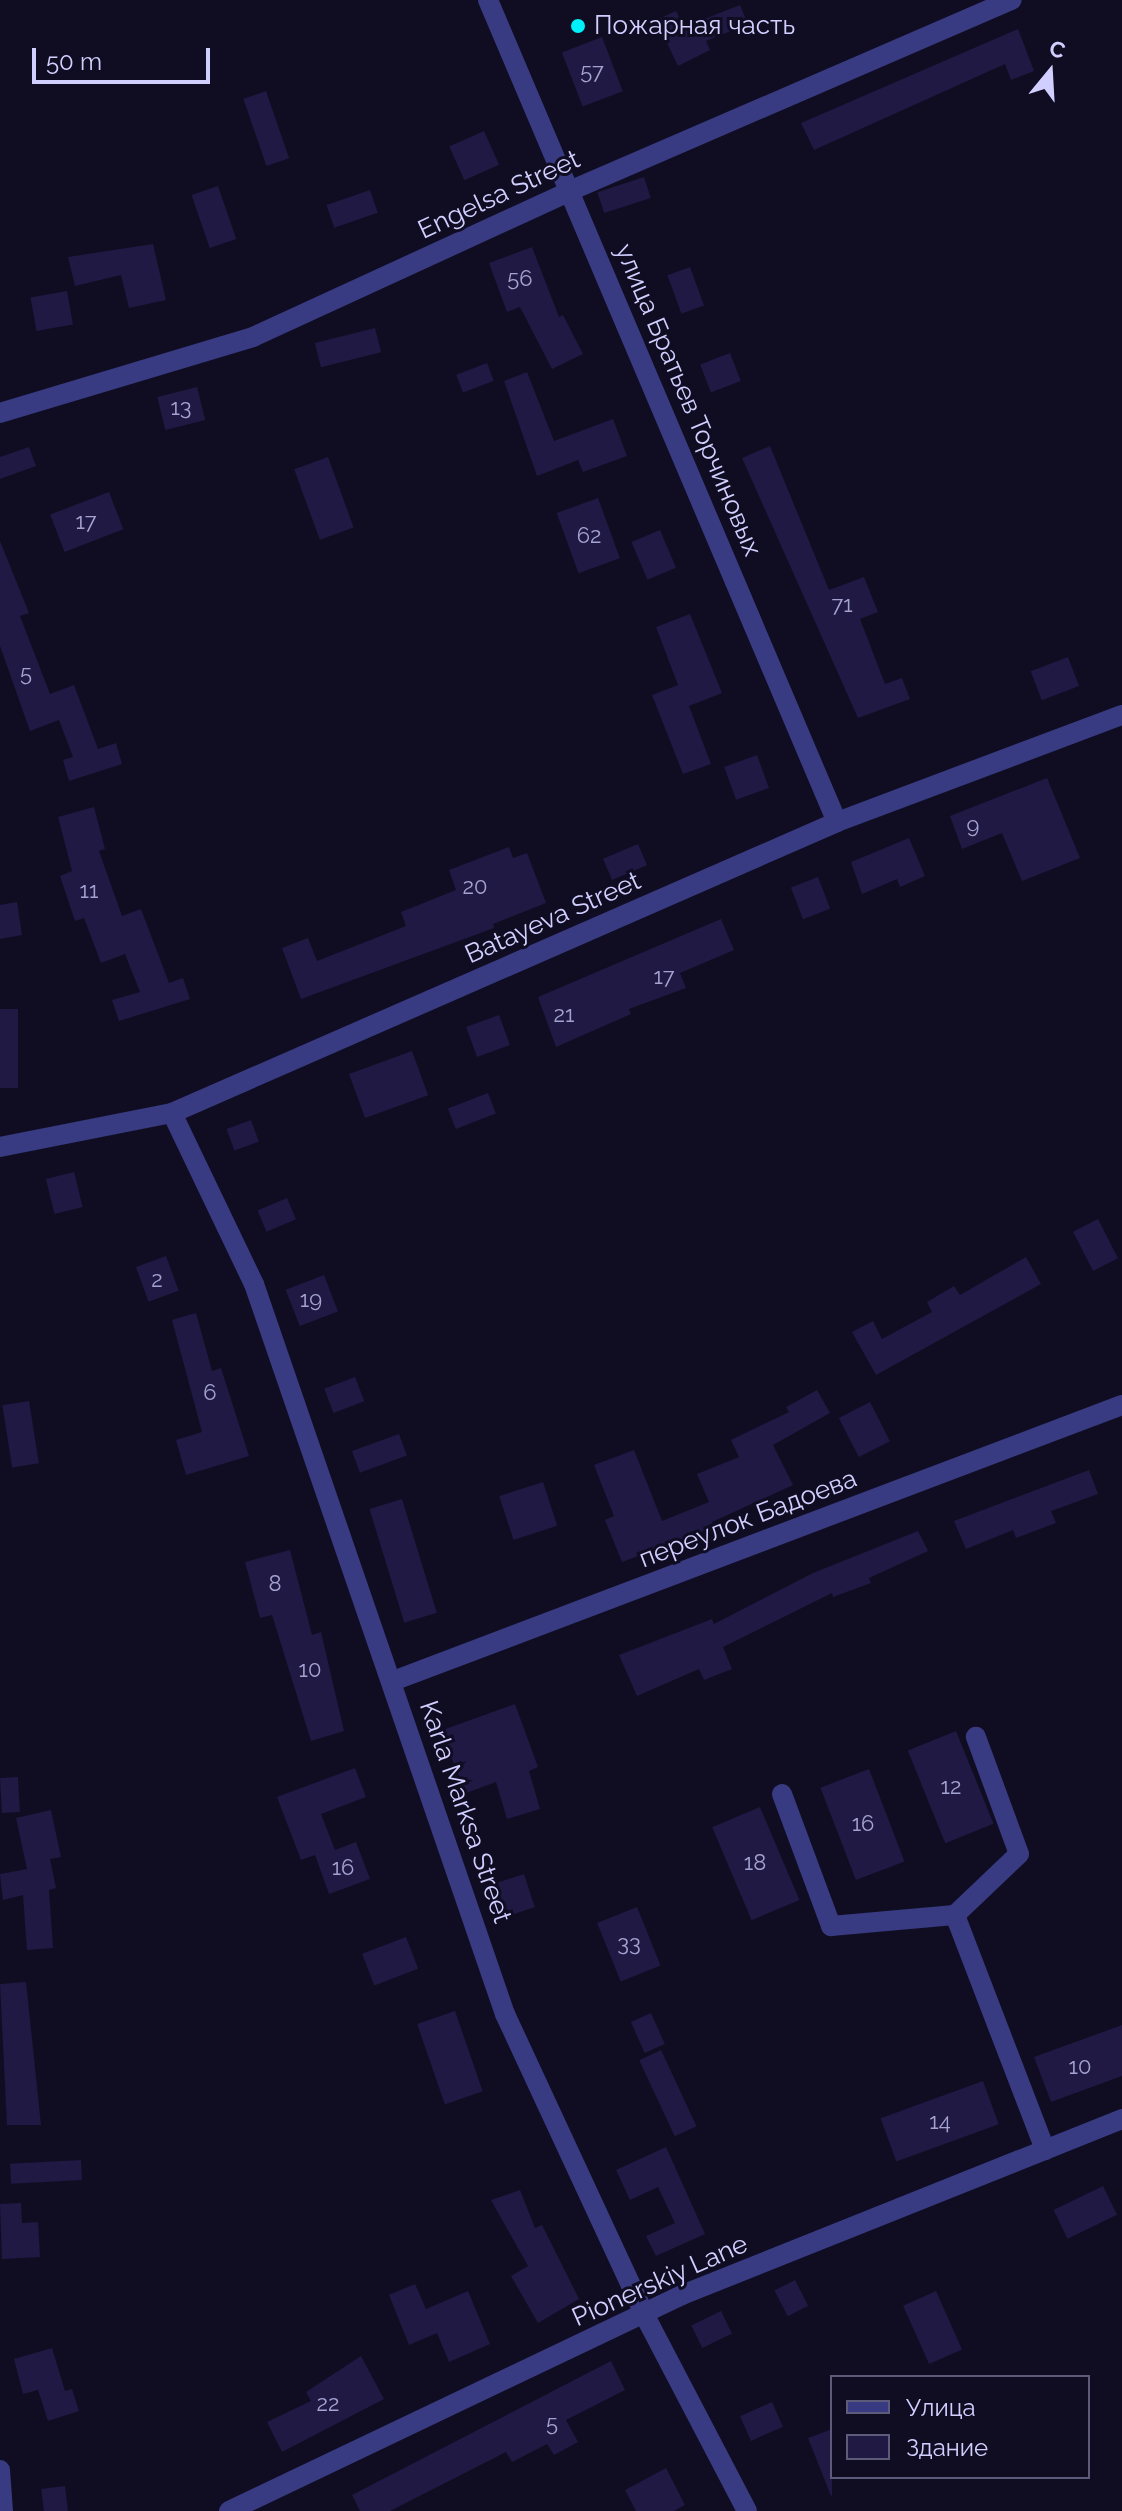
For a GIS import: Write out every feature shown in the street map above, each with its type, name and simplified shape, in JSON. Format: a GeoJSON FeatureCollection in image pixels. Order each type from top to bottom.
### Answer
{"type":"FeatureCollection","features":[{"type":"Feature","properties":{"kind":"street","name":"улица Братьев Торчиновых"},"geometry":{"type":"LineString","coordinates":[[488,0],[572,190],[837,822]]}},
{"type":"Feature","properties":{"kind":"street","name":"Engelsa Street"},"geometry":{"type":"LineString","coordinates":[[0,413],[253,337],[572,190],[1012,0]]}},
{"type":"Feature","properties":{"kind":"street","name":"Batayeva Street"},"geometry":{"type":"LineString","coordinates":[[0,1147],[172,1113],[837,822],[1122,715]]}},
{"type":"Feature","properties":{"kind":"street","name":"Karla Marksa Street"},"geometry":{"type":"LineString","coordinates":[[172,1113],[254,1284],[505,2014],[644,2314],[747,2511]]}},
{"type":"Feature","properties":{"kind":"street","name":"переулок Бадоева"},"geometry":{"type":"LineString","coordinates":[[393,1681],[1122,1405]]}},
{"type":"Feature","properties":{"kind":"street"},"geometry":{"type":"LineString","coordinates":[[782,1794],[831,1926],[955,1915],[1019,1854],[976,1737]]}},
{"type":"Feature","properties":{"kind":"street"},"geometry":{"type":"LineString","coordinates":[[955,1915],[1045,2150]]}},
{"type":"Feature","properties":{"kind":"street","name":"Pionerskiy Lane"},"geometry":{"type":"LineString","coordinates":[[229,2511],[644,2314],[1045,2150],[1120,2125]]}},
{"type":"Feature","properties":{"kind":"street"},"geometry":{"type":"LineString","coordinates":[[0,2470],[3,2511]]}},
{"type":"Feature","properties":{"kind":"building"},"geometry":{"type":"Polygon","coordinates":[[[740,5],[748,24],[706,41],[710,50],[678,66],[656,20],[676,11],[684,27],[740,5]]]}},
{"type":"Feature","properties":{"kind":"building"},"geometry":{"type":"Polygon","coordinates":[[[1018,29],[1034,71],[1011,80],[1005,64],[814,150],[801,123],[1018,29]]]}},
{"type":"Feature","properties":{"kind":"building"},"geometry":{"type":"Polygon","coordinates":[[[602,37],[623,91],[583,107],[562,52],[602,37]]]}},
{"type":"Feature","properties":{"kind":"building"},"geometry":{"type":"Polygon","coordinates":[[[266,91],[289,158],[266,166],[243,99],[266,91]]]}},
{"type":"Feature","properties":{"kind":"building"},"geometry":{"type":"Polygon","coordinates":[[[484,131],[499,165],[464,180],[449,146],[484,131]]]}},
{"type":"Feature","properties":{"kind":"building"},"geometry":{"type":"Polygon","coordinates":[[[644,177],[651,198],[604,213],[597,192],[644,177]]]}},
{"type":"Feature","properties":{"kind":"building"},"geometry":{"type":"Polygon","coordinates":[[[218,186],[236,239],[210,248],[192,195],[218,186]]]}},
{"type":"Feature","properties":{"kind":"building"},"geometry":{"type":"Polygon","coordinates":[[[370,190],[378,213],[334,228],[327,205],[370,190]]]}},
{"type":"Feature","properties":{"kind":"building"},"geometry":{"type":"Polygon","coordinates":[[[153,244],[166,300],[129,308],[121,275],[75,286],[68,257],[153,244]]]}},
{"type":"Feature","properties":{"kind":"building"},"geometry":{"type":"Polygon","coordinates":[[[532,247],[559,317],[563,315],[583,354],[552,369],[520,307],[507,312],[489,263],[532,247]]]}},
{"type":"Feature","properties":{"kind":"building"},"geometry":{"type":"Polygon","coordinates":[[[690,267],[704,306],[681,314],[667,275],[690,267]]]}},
{"type":"Feature","properties":{"kind":"building"},"geometry":{"type":"Polygon","coordinates":[[[67,291],[73,324],[36,331],[31,297],[67,291]]]}},
{"type":"Feature","properties":{"kind":"building"},"geometry":{"type":"Polygon","coordinates":[[[375,328],[381,352],[321,367],[315,343],[375,328]]]}},
{"type":"Feature","properties":{"kind":"building"},"geometry":{"type":"Polygon","coordinates":[[[730,353],[741,381],[711,392],[700,364],[730,353]]]}},
{"type":"Feature","properties":{"kind":"building"},"geometry":{"type":"Polygon","coordinates":[[[487,363],[494,381],[463,393],[456,375],[487,363]]]}},
{"type":"Feature","properties":{"kind":"building"},"geometry":{"type":"Polygon","coordinates":[[[527,372],[554,441],[613,419],[627,456],[583,472],[578,460],[537,476],[504,381],[527,372]]]}},
{"type":"Feature","properties":{"kind":"building"},"geometry":{"type":"Polygon","coordinates":[[[197,387],[205,420],[165,430],[157,397],[197,387]]]}},
{"type":"Feature","properties":{"kind":"building"},"geometry":{"type":"Polygon","coordinates":[[[770,446],[829,590],[864,577],[878,612],[860,619],[885,684],[902,678],[910,699],[858,718],[742,458],[770,446]]]}},
{"type":"Feature","properties":{"kind":"building"},"geometry":{"type":"Polygon","coordinates":[[[29,447],[36,466],[0,479],[0,457],[29,447]]]}},
{"type":"Feature","properties":{"kind":"building"},"geometry":{"type":"Polygon","coordinates":[[[328,457],[354,527],[320,540],[294,469],[328,457]]]}},
{"type":"Feature","properties":{"kind":"building"},"geometry":{"type":"Polygon","coordinates":[[[109,492],[123,529],[65,552],[50,515],[109,492]]]}},
{"type":"Feature","properties":{"kind":"building"},"geometry":{"type":"Polygon","coordinates":[[[598,498],[620,558],[579,573],[557,513],[598,498]]]}},
{"type":"Feature","properties":{"kind":"building"},"geometry":{"type":"Polygon","coordinates":[[[660,530],[676,568],[647,580],[631,542],[660,530]]]}},
{"type":"Feature","properties":{"kind":"building"},"geometry":{"type":"Polygon","coordinates":[[[0,541],[29,613],[20,616],[50,694],[74,685],[98,749],[116,743],[122,764],[69,781],[63,760],[73,757],[59,720],[30,731],[0,646],[0,541]]]}},
{"type":"Feature","properties":{"kind":"building"},"geometry":{"type":"Polygon","coordinates":[[[690,614],[722,693],[689,706],[711,764],[683,774],[652,695],[678,685],[656,627],[690,614]]]}},
{"type":"Feature","properties":{"kind":"building"},"geometry":{"type":"Polygon","coordinates":[[[1068,657],[1079,686],[1042,700],[1031,671],[1068,657]]]}},
{"type":"Feature","properties":{"kind":"building"},"geometry":{"type":"Polygon","coordinates":[[[757,755],[769,788],[736,800],[724,767],[757,755]]]}},
{"type":"Feature","properties":{"kind":"building"},"geometry":{"type":"Polygon","coordinates":[[[1047,778],[1080,858],[1022,881],[1002,833],[962,849],[950,816],[1047,778]]]}},
{"type":"Feature","properties":{"kind":"building"},"geometry":{"type":"Polygon","coordinates":[[[94,807],[105,849],[99,851],[122,916],[141,909],[169,983],[183,978],[190,999],[119,1021],[112,1000],[140,992],[125,954],[101,963],[84,918],[75,921],[60,876],[72,871],[58,817],[94,807]]]}},
{"type":"Feature","properties":{"kind":"building"},"geometry":{"type":"Polygon","coordinates":[[[909,838],[925,876],[900,887],[897,879],[862,894],[851,862],[909,838]]]}},
{"type":"Feature","properties":{"kind":"building"},"geometry":{"type":"Polygon","coordinates":[[[638,844],[647,865],[612,880],[603,859],[638,844]]]}},
{"type":"Feature","properties":{"kind":"building"},"geometry":{"type":"Polygon","coordinates":[[[509,847],[513,858],[527,853],[546,903],[493,924],[494,928],[301,999],[282,948],[308,938],[317,961],[406,926],[401,912],[456,890],[449,870],[509,847]]]}},
{"type":"Feature","properties":{"kind":"building"},"geometry":{"type":"Polygon","coordinates":[[[818,877],[830,909],[803,919],[791,887],[818,877]]]}},
{"type":"Feature","properties":{"kind":"building"},"geometry":{"type":"Polygon","coordinates":[[[17,902],[22,935],[0,939],[0,905],[17,902]]]}},
{"type":"Feature","properties":{"kind":"building"},"geometry":{"type":"Polygon","coordinates":[[[721,919],[734,950],[680,973],[686,988],[629,1009],[631,1014],[556,1047],[538,997],[721,919]]]}},
{"type":"Feature","properties":{"kind":"building"},"geometry":{"type":"Polygon","coordinates":[[[0,1009],[18,1009],[18,1088],[0,1088],[0,1009]]]}},
{"type":"Feature","properties":{"kind":"building"},"geometry":{"type":"Polygon","coordinates":[[[499,1015],[510,1045],[477,1057],[466,1027],[499,1015]]]}},
{"type":"Feature","properties":{"kind":"building"},"geometry":{"type":"Polygon","coordinates":[[[412,1051],[428,1095],[365,1118],[349,1074],[412,1051]]]}},
{"type":"Feature","properties":{"kind":"building"},"geometry":{"type":"Polygon","coordinates":[[[488,1093],[496,1114],[456,1129],[448,1108],[488,1093]]]}},
{"type":"Feature","properties":{"kind":"building"},"geometry":{"type":"Polygon","coordinates":[[[251,1120],[259,1142],[234,1151],[227,1129],[251,1120]]]}},
{"type":"Feature","properties":{"kind":"building"},"geometry":{"type":"Polygon","coordinates":[[[74,1172],[83,1207],[55,1214],[46,1179],[74,1172]]]}},
{"type":"Feature","properties":{"kind":"building"},"geometry":{"type":"Polygon","coordinates":[[[287,1198],[296,1219],[267,1232],[258,1211],[287,1198]]]}},
{"type":"Feature","properties":{"kind":"building"},"geometry":{"type":"Polygon","coordinates":[[[1098,1219],[1118,1258],[1093,1271],[1073,1232],[1098,1219]]]}},
{"type":"Feature","properties":{"kind":"building"},"geometry":{"type":"Polygon","coordinates":[[[166,1256],[179,1291],[149,1302],[136,1267],[166,1256]]]}},
{"type":"Feature","properties":{"kind":"building"},"geometry":{"type":"Polygon","coordinates":[[[1026,1257],[1041,1284],[876,1375],[852,1332],[873,1321],[882,1339],[932,1312],[927,1302],[954,1286],[960,1295],[1026,1257]]]}},
{"type":"Feature","properties":{"kind":"building"},"geometry":{"type":"Polygon","coordinates":[[[324,1275],[338,1311],[300,1326],[286,1290],[324,1275]]]}},
{"type":"Feature","properties":{"kind":"building"},"geometry":{"type":"Polygon","coordinates":[[[196,1313],[212,1371],[221,1368],[249,1456],[186,1475],[176,1440],[202,1432],[172,1320],[196,1313]]]}},
{"type":"Feature","properties":{"kind":"building"},"geometry":{"type":"Polygon","coordinates":[[[355,1377],[364,1401],[334,1413],[324,1389],[355,1377]]]}},
{"type":"Feature","properties":{"kind":"building"},"geometry":{"type":"Polygon","coordinates":[[[817,1390],[830,1413],[773,1445],[793,1485],[712,1522],[714,1527],[622,1562],[605,1520],[614,1516],[594,1465],[634,1450],[662,1521],[709,1502],[697,1474],[739,1457],[731,1440],[789,1412],[786,1407],[817,1390]]]}},
{"type":"Feature","properties":{"kind":"building"},"geometry":{"type":"Polygon","coordinates":[[[29,1401],[39,1463],[12,1467],[2,1405],[29,1401]]]}},
{"type":"Feature","properties":{"kind":"building"},"geometry":{"type":"Polygon","coordinates":[[[870,1402],[890,1441],[859,1457],[839,1418],[870,1402]]]}},
{"type":"Feature","properties":{"kind":"building"},"geometry":{"type":"Polygon","coordinates":[[[399,1434],[407,1456],[360,1473],[352,1451],[399,1434]]]}},
{"type":"Feature","properties":{"kind":"building"},"geometry":{"type":"Polygon","coordinates":[[[1089,1470],[1098,1494],[1051,1511],[1056,1523],[1016,1538],[1013,1530],[966,1549],[954,1521],[1089,1470]]]}},
{"type":"Feature","properties":{"kind":"building"},"geometry":{"type":"Polygon","coordinates":[[[543,1482],[557,1526],[513,1540],[499,1496],[543,1482]]]}},
{"type":"Feature","properties":{"kind":"building"},"geometry":{"type":"Polygon","coordinates":[[[402,1499],[437,1613],[404,1623],[369,1509],[402,1499]]]}},
{"type":"Feature","properties":{"kind":"building"},"geometry":{"type":"Polygon","coordinates":[[[918,1531],[928,1551],[869,1578],[871,1583],[833,1597],[832,1593],[723,1647],[732,1669],[704,1680],[699,1669],[637,1696],[619,1655],[712,1619],[714,1624],[813,1573],[918,1531]]]}},
{"type":"Feature","properties":{"kind":"building"},"geometry":{"type":"Polygon","coordinates":[[[290,1550],[312,1635],[321,1632],[344,1731],[311,1741],[272,1615],[260,1618],[245,1562],[290,1550]]]}},
{"type":"Feature","properties":{"kind":"building"},"geometry":{"type":"Polygon","coordinates":[[[515,1704],[538,1767],[529,1771],[540,1809],[507,1819],[496,1782],[466,1793],[440,1731],[515,1704]]]}},
{"type":"Feature","properties":{"kind":"building"},"geometry":{"type":"Polygon","coordinates":[[[956,1731],[993,1824],[945,1843],[908,1750],[956,1731]]]}},
{"type":"Feature","properties":{"kind":"building"},"geometry":{"type":"Polygon","coordinates":[[[355,1768],[366,1797],[321,1814],[335,1850],[356,1842],[370,1879],[329,1894],[315,1855],[301,1860],[277,1797],[355,1768]]]}},
{"type":"Feature","properties":{"kind":"building"},"geometry":{"type":"Polygon","coordinates":[[[869,1769],[904,1861],[856,1880],[820,1788],[869,1769]]]}},
{"type":"Feature","properties":{"kind":"building"},"geometry":{"type":"Polygon","coordinates":[[[18,1777],[20,1812],[2,1813],[0,1778],[18,1777]]]}},
{"type":"Feature","properties":{"kind":"building"},"geometry":{"type":"Polygon","coordinates":[[[760,1807],[799,1900],[752,1920],[712,1827],[760,1807]]]}},
{"type":"Feature","properties":{"kind":"building"},"geometry":{"type":"Polygon","coordinates":[[[51,1810],[61,1857],[50,1859],[56,1888],[49,1890],[53,1948],[27,1950],[23,1895],[3,1900],[0,1874],[27,1869],[16,1818],[51,1810]]]}},
{"type":"Feature","properties":{"kind":"building"},"geometry":{"type":"Polygon","coordinates":[[[524,1874],[535,1907],[507,1916],[496,1883],[524,1874]]]}},
{"type":"Feature","properties":{"kind":"building"},"geometry":{"type":"Polygon","coordinates":[[[637,1907],[661,1965],[621,1982],[597,1923],[637,1907]]]}},
{"type":"Feature","properties":{"kind":"building"},"geometry":{"type":"Polygon","coordinates":[[[406,1937],[418,1969],[374,1986],[362,1954],[406,1937]]]}},
{"type":"Feature","properties":{"kind":"building"},"geometry":{"type":"Polygon","coordinates":[[[26,1982],[41,2125],[7,2125],[0,1984],[26,1982]]]}},
{"type":"Feature","properties":{"kind":"building"},"geometry":{"type":"Polygon","coordinates":[[[455,2011],[483,2091],[445,2104],[417,2024],[455,2011]]]}},
{"type":"Feature","properties":{"kind":"building"},"geometry":{"type":"Polygon","coordinates":[[[651,2013],[665,2044],[645,2053],[631,2022],[651,2013]]]}},
{"type":"Feature","properties":{"kind":"building"},"geometry":{"type":"Polygon","coordinates":[[[1122,2025],[1122,2076],[1051,2102],[1034,2057],[1122,2025]]]}},
{"type":"Feature","properties":{"kind":"building"},"geometry":{"type":"Polygon","coordinates":[[[661,2050],[696,2126],[675,2136],[639,2060],[661,2050]]]}},
{"type":"Feature","properties":{"kind":"building"},"geometry":{"type":"Polygon","coordinates":[[[983,2081],[999,2124],[896,2162],[881,2118],[983,2081]]]}},
{"type":"Feature","properties":{"kind":"building"},"geometry":{"type":"Polygon","coordinates":[[[666,2147],[705,2234],[656,2256],[646,2236],[675,2223],[658,2187],[630,2200],[616,2170],[666,2147]]]}},
{"type":"Feature","properties":{"kind":"building"},"geometry":{"type":"Polygon","coordinates":[[[81,2160],[82,2180],[11,2184],[10,2164],[81,2160]]]}},
{"type":"Feature","properties":{"kind":"building"},"geometry":{"type":"Polygon","coordinates":[[[1103,2186],[1117,2215],[1068,2239],[1054,2210],[1103,2186]]]}},
{"type":"Feature","properties":{"kind":"building"},"geometry":{"type":"Polygon","coordinates":[[[520,2190],[535,2228],[542,2225],[579,2299],[538,2323],[511,2276],[528,2266],[491,2200],[520,2190]]]}},
{"type":"Feature","properties":{"kind":"building"},"geometry":{"type":"Polygon","coordinates":[[[21,2203],[22,2223],[38,2222],[40,2257],[2,2259],[0,2204],[21,2203]]]}},
{"type":"Feature","properties":{"kind":"building"},"geometry":{"type":"Polygon","coordinates":[[[795,2280],[808,2306],[788,2316],[775,2290],[795,2280]]]}},
{"type":"Feature","properties":{"kind":"building"},"geometry":{"type":"Polygon","coordinates":[[[415,2284],[426,2309],[468,2291],[490,2344],[449,2362],[437,2333],[409,2345],[389,2295],[415,2284]]]}},
{"type":"Feature","properties":{"kind":"building"},"geometry":{"type":"Polygon","coordinates":[[[936,2291],[962,2349],[929,2364],[903,2306],[936,2291]]]}},
{"type":"Feature","properties":{"kind":"building"},"geometry":{"type":"Polygon","coordinates":[[[721,2311],[732,2333],[702,2348],[691,2325],[721,2311]]]}},
{"type":"Feature","properties":{"kind":"building"},"geometry":{"type":"Polygon","coordinates":[[[52,2348],[65,2391],[72,2389],[79,2411],[48,2421],[38,2390],[23,2394],[14,2359],[52,2348]]]}},
{"type":"Feature","properties":{"kind":"building"},"geometry":{"type":"Polygon","coordinates":[[[361,2356],[384,2399],[282,2452],[267,2422],[311,2401],[306,2392],[361,2356]]]}},
{"type":"Feature","properties":{"kind":"building"},"geometry":{"type":"Polygon","coordinates":[[[611,2361],[625,2390],[566,2420],[578,2442],[554,2455],[547,2444],[512,2462],[506,2452],[390,2511],[360,2511],[352,2495],[611,2361]]]}},
{"type":"Feature","properties":{"kind":"building"},"geometry":{"type":"Polygon","coordinates":[[[772,2402],[783,2427],[751,2441],[740,2416],[772,2402]]]}},
{"type":"Feature","properties":{"kind":"building"},"geometry":{"type":"Polygon","coordinates":[[[830,2430],[831,2496],[808,2438],[830,2430]]]}},
{"type":"Feature","properties":{"kind":"building"},"geometry":{"type":"Polygon","coordinates":[[[666,2468],[685,2505],[674,2511],[636,2511],[625,2490],[666,2468]]]}},
{"type":"Feature","properties":{"kind":"building"},"geometry":{"type":"Polygon","coordinates":[[[65,2486],[68,2511],[44,2511],[41,2489],[65,2486]]]}},
{"type":"Feature","properties":{"kind":"place","name":"Пожарная часть"},"geometry":{"type":"Point","coordinates":[578,26]}}]}
